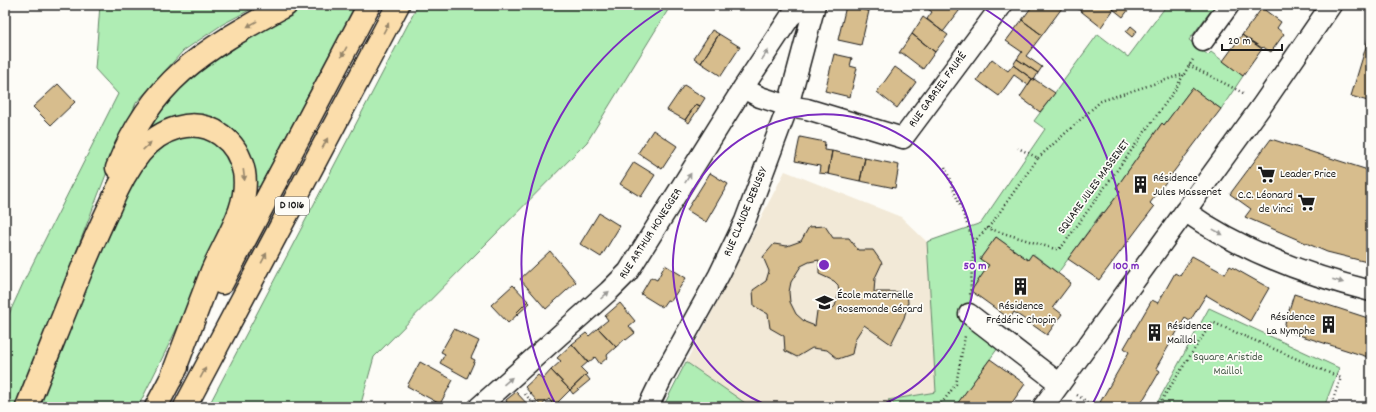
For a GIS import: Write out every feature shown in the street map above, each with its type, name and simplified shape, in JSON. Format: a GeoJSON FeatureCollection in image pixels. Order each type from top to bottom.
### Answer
{"type":"FeatureCollection","features":[{"type":"Feature","properties":{"kind":"highway"},"geometry":{"type":"LineString","coordinates":[[94,240],[110,188],[121,160],[137,126],[155,99],[175,77],[210,49],[286,5]]}},
{"type":"Feature","properties":{"kind":"highway","name":"D 1016"},"geometry":{"type":"LineString","coordinates":[[156,407],[369,5]]}},
{"type":"Feature","properties":{"kind":"highway","name":"D 1016"},"geometry":{"type":"LineString","coordinates":[[185,407],[398,5]]}},
{"type":"Feature","properties":{"kind":"highway"},"geometry":{"type":"LineString","coordinates":[[27,407],[94,240],[125,173],[140,152],[159,136],[179,127],[190,125],[210,128],[227,140],[234,148],[242,165],[245,186],[240,209],[217,259],[171,379]]}},
{"type":"Feature","properties":{"kind":"street","name":"RUE ARTHUR HONEGGER"},"geometry":{"type":"LineString","coordinates":[[479,407],[610,291],[628,272],[790,17],[807,5]]}},
{"type":"Feature","properties":{"kind":"street","name":"RUE CLAUDE DEBUSSY"},"geometry":{"type":"LineString","coordinates":[[648,407],[655,391],[715,282],[737,238],[788,106],[815,5]]}},
{"type":"Feature","properties":{"kind":"street","name":"RUE GABRIEL FAURÉ"},"geometry":{"type":"LineString","coordinates":[[788,106],[807,109],[903,138],[963,55],[1002,5]]}},
{"type":"Feature","properties":{"kind":"street"},"geometry":{"type":"LineString","coordinates":[[1203,41],[1229,5]]}},
{"type":"Feature","properties":{"kind":"street"},"geometry":{"type":"LineString","coordinates":[[1043,407],[1263,104],[1331,5]]}},
{"type":"Feature","properties":{"kind":"street"},"geometry":{"type":"LineString","coordinates":[[744,88],[760,97],[788,106]]}},
{"type":"Feature","properties":{"kind":"street"},"geometry":{"type":"LineString","coordinates":[[1185,211],[1217,232],[1263,254],[1310,273],[1371,291]]}},
{"type":"Feature","properties":{"kind":"street"},"geometry":{"type":"LineString","coordinates":[[969,314],[1060,384]]}},
{"type":"Feature","properties":{"kind":"path","name":"SQUARE JULES MASSENET"},"geometry":{"type":"LineString","coordinates":[[987,228],[1055,249],[1063,246],[1175,90],[1203,41]]}},
{"type":"Feature","properties":{"kind":"path"},"geometry":{"type":"LineString","coordinates":[[1189,65],[1263,104]]}},
{"type":"Feature","properties":{"kind":"path"},"geometry":{"type":"LineString","coordinates":[[974,242],[987,228],[1038,158],[1101,101],[1184,74]]}},
{"type":"Feature","properties":{"kind":"path"},"geometry":{"type":"LineString","coordinates":[[1018,148],[1038,158]]}},
{"type":"Feature","properties":{"kind":"path"},"geometry":{"type":"LineString","coordinates":[[939,407],[956,384],[969,314],[974,242],[945,167]]}},
{"type":"Feature","properties":{"kind":"path"},"geometry":{"type":"LineString","coordinates":[[1157,407],[1212,322],[1341,378],[1330,407]]}},
{"type":"Feature","properties":{"kind":"shaded area","name":"École maternelle Rosemonde Gérard"},"geometry":{"type":"Polygon","coordinates":[[[785,171],[901,217],[927,242],[936,392],[889,400],[898,407],[751,407],[686,362],[785,171]]]}},
{"type":"Feature","properties":{"kind":"green space"},"geometry":{"type":"Polygon","coordinates":[[[100,5],[259,5],[223,24],[183,51],[136,103],[107,172],[16,407],[5,407],[5,323],[24,281],[118,94],[95,69],[100,5]]]}},
{"type":"Feature","properties":{"kind":"green space"},"geometry":{"type":"Polygon","coordinates":[[[304,5],[355,5],[260,186],[257,187],[256,185],[254,169],[243,144],[150,128],[149,122],[196,70],[304,5]]]}},
{"type":"Feature","properties":{"kind":"green space"},"geometry":{"type":"Polygon","coordinates":[[[418,5],[671,5],[587,142],[374,357],[360,407],[208,407],[418,5]]]}},
{"type":"Feature","properties":{"kind":"green space"},"geometry":{"type":"Polygon","coordinates":[[[1167,5],[1215,5],[1189,40],[1208,55],[1211,52],[1243,76],[1221,109],[1192,88],[1164,125],[1162,123],[1116,188],[1120,192],[1104,213],[1102,212],[1058,273],[1033,254],[1028,260],[996,237],[980,259],[989,265],[971,291],[969,314],[998,348],[955,407],[898,407],[888,400],[936,392],[927,242],[981,223],[1045,129],[1034,121],[1098,34],[1128,57],[1167,5]]]}},
{"type":"Feature","properties":{"kind":"green space"},"geometry":{"type":"Polygon","coordinates":[[[192,136],[203,138],[216,144],[224,152],[233,166],[235,196],[226,229],[138,407],[39,407],[118,205],[141,165],[164,145],[179,138],[192,136]]]}},
{"type":"Feature","properties":{"kind":"green space","name":"Square Aristide Maillol"},"geometry":{"type":"Polygon","coordinates":[[[1209,308],[1339,368],[1324,407],[1155,407],[1209,308]]]}},
{"type":"Feature","properties":{"kind":"green space"},"geometry":{"type":"Polygon","coordinates":[[[686,362],[751,407],[663,407],[686,362]]]}},
{"type":"Feature","properties":{"kind":"building"},"geometry":{"type":"Polygon","coordinates":[[[846,5],[871,5],[869,11],[846,5]]]}},
{"type":"Feature","properties":{"kind":"building"},"geometry":{"type":"Polygon","coordinates":[[[932,5],[959,5],[962,7],[943,32],[927,19],[932,12],[928,9],[932,5]]]}},
{"type":"Feature","properties":{"kind":"building"},"geometry":{"type":"Polygon","coordinates":[[[1033,5],[1058,5],[1062,8],[1042,35],[1022,20],[1033,5]]]}},
{"type":"Feature","properties":{"kind":"building"},"geometry":{"type":"Polygon","coordinates":[[[1080,5],[1108,5],[1114,9],[1101,27],[1077,8],[1080,5]]]}},
{"type":"Feature","properties":{"kind":"building"},"geometry":{"type":"Polygon","coordinates":[[[1108,5],[1132,5],[1123,17],[1108,5]]]}},
{"type":"Feature","properties":{"kind":"building"},"geometry":{"type":"Polygon","coordinates":[[[846,6],[869,11],[861,45],[838,40],[846,6]]]}},
{"type":"Feature","properties":{"kind":"building"},"geometry":{"type":"Polygon","coordinates":[[[1262,8],[1281,22],[1277,28],[1284,34],[1271,52],[1242,35],[1262,8]]]}},
{"type":"Feature","properties":{"kind":"building"},"geometry":{"type":"Polygon","coordinates":[[[923,17],[948,35],[935,52],[912,34],[923,17]]]}},
{"type":"Feature","properties":{"kind":"building"},"geometry":{"type":"Polygon","coordinates":[[[1022,20],[1042,35],[1026,56],[1042,67],[1038,73],[1017,59],[1022,52],[1006,41],[1022,20]]]}},
{"type":"Feature","properties":{"kind":"building"},"geometry":{"type":"Polygon","coordinates":[[[1131,26],[1137,31],[1132,37],[1126,32],[1131,26]]]}},
{"type":"Feature","properties":{"kind":"building"},"geometry":{"type":"Polygon","coordinates":[[[712,30],[719,34],[701,63],[694,58],[712,30]]]}},
{"type":"Feature","properties":{"kind":"building"},"geometry":{"type":"Polygon","coordinates":[[[1371,30],[1371,102],[1351,96],[1371,30]]]}},
{"type":"Feature","properties":{"kind":"building"},"geometry":{"type":"Polygon","coordinates":[[[719,34],[740,47],[721,76],[701,63],[719,34]]]}},
{"type":"Feature","properties":{"kind":"building"},"geometry":{"type":"Polygon","coordinates":[[[912,34],[935,52],[923,69],[902,53],[899,53],[912,34]]]}},
{"type":"Feature","properties":{"kind":"building"},"geometry":{"type":"Polygon","coordinates":[[[1242,35],[1262,49],[1243,76],[1223,61],[1242,35]]]}},
{"type":"Feature","properties":{"kind":"building"},"geometry":{"type":"Polygon","coordinates":[[[834,54],[852,58],[850,66],[857,68],[850,97],[825,91],[834,54]]]}},
{"type":"Feature","properties":{"kind":"building"},"geometry":{"type":"Polygon","coordinates":[[[992,59],[1008,71],[1013,65],[1032,79],[1028,85],[1014,75],[999,96],[977,80],[992,59]]]}},
{"type":"Feature","properties":{"kind":"building"},"geometry":{"type":"Polygon","coordinates":[[[1017,59],[1038,73],[1034,80],[1013,65],[1017,59]]]}},
{"type":"Feature","properties":{"kind":"building"},"geometry":{"type":"Polygon","coordinates":[[[895,67],[916,82],[897,108],[877,92],[895,67]]]}},
{"type":"Feature","properties":{"kind":"building"},"geometry":{"type":"Polygon","coordinates":[[[1032,79],[1055,93],[1040,112],[1020,97],[1032,79]]]}},
{"type":"Feature","properties":{"kind":"building"},"geometry":{"type":"Polygon","coordinates":[[[58,84],[75,102],[51,125],[33,107],[58,84]]]}},
{"type":"Feature","properties":{"kind":"building"},"geometry":{"type":"Polygon","coordinates":[[[684,85],[705,98],[700,106],[696,104],[685,120],[667,110],[684,85]]]}},
{"type":"Feature","properties":{"kind":"building","name":"Résidence Jules Massenet"},"geometry":{"type":"Polygon","coordinates":[[[1192,88],[1221,109],[1150,203],[1154,207],[1099,280],[1068,259],[1120,192],[1116,188],[1162,123],[1164,125],[1192,88]]]}},
{"type":"Feature","properties":{"kind":"building"},"geometry":{"type":"Polygon","coordinates":[[[696,104],[700,106],[689,123],[685,120],[696,104]]]}},
{"type":"Feature","properties":{"kind":"building"},"geometry":{"type":"Polygon","coordinates":[[[653,130],[677,146],[662,169],[638,153],[653,130]]]}},
{"type":"Feature","properties":{"kind":"building"},"geometry":{"type":"Polygon","coordinates":[[[800,137],[825,142],[824,150],[832,151],[828,174],[819,173],[820,166],[795,161],[800,137]]]}},
{"type":"Feature","properties":{"kind":"building","name":"C.C. Léonard de Vinci"},"geometry":{"type":"Polygon","coordinates":[[[1271,139],[1371,171],[1371,263],[1327,252],[1245,217],[1251,209],[1230,194],[1271,139]]]}},
{"type":"Feature","properties":{"kind":"building"},"geometry":{"type":"Polygon","coordinates":[[[832,151],[865,158],[860,181],[828,174],[832,151]]]}},
{"type":"Feature","properties":{"kind":"building"},"geometry":{"type":"Polygon","coordinates":[[[865,158],[899,165],[895,188],[860,181],[865,158]]]}},
{"type":"Feature","properties":{"kind":"building"},"geometry":{"type":"Polygon","coordinates":[[[634,162],[655,175],[641,197],[620,184],[634,162]]]}},
{"type":"Feature","properties":{"kind":"building"},"geometry":{"type":"Polygon","coordinates":[[[710,173],[728,184],[706,222],[687,210],[710,173]]]}},
{"type":"Feature","properties":{"kind":"building"},"geometry":{"type":"Polygon","coordinates":[[[599,213],[620,226],[601,257],[580,244],[599,213]]]}},
{"type":"Feature","properties":{"kind":"building"},"geometry":{"type":"Polygon","coordinates":[[[825,226],[833,238],[849,238],[858,250],[873,250],[882,263],[875,278],[874,292],[907,292],[908,303],[904,318],[891,344],[864,325],[855,339],[852,354],[838,359],[827,350],[812,348],[797,357],[785,351],[784,336],[770,328],[768,314],[754,306],[753,290],[766,281],[769,271],[763,257],[774,244],[787,246],[801,241],[809,227],[825,226]],[[819,260],[809,262],[801,266],[791,282],[789,292],[790,302],[796,314],[805,322],[815,326],[817,311],[831,310],[835,306],[839,293],[838,285],[834,281],[819,274],[819,260]]]}},
{"type":"Feature","properties":{"kind":"building","name":"Résidence Frédéric Chopin"},"geometry":{"type":"Polygon","coordinates":[[[996,237],[1028,260],[1032,254],[1071,283],[1053,307],[1062,314],[1047,335],[1014,312],[1010,319],[971,291],[989,265],[980,259],[996,237]]]}},
{"type":"Feature","properties":{"kind":"building"},"geometry":{"type":"Polygon","coordinates":[[[550,251],[576,282],[546,309],[520,279],[550,251]]]}},
{"type":"Feature","properties":{"kind":"building","name":"Résidence Maillol"},"geometry":{"type":"Polygon","coordinates":[[[1192,256],[1225,274],[1230,266],[1269,288],[1250,321],[1206,295],[1190,321],[1185,318],[1156,368],[1160,371],[1139,407],[1104,407],[1099,404],[1129,352],[1124,348],[1152,300],[1158,303],[1175,273],[1180,276],[1192,256]]]}},
{"type":"Feature","properties":{"kind":"building"},"geometry":{"type":"Polygon","coordinates":[[[665,265],[686,278],[671,301],[667,300],[662,307],[641,294],[651,277],[657,280],[665,265]]]}},
{"type":"Feature","properties":{"kind":"building"},"geometry":{"type":"Polygon","coordinates":[[[513,285],[528,301],[516,313],[518,314],[508,323],[491,305],[513,285]]]}},
{"type":"Feature","properties":{"kind":"building","name":"Résidence La Nymphe"},"geometry":{"type":"Polygon","coordinates":[[[1294,294],[1371,319],[1371,358],[1283,330],[1294,294]]]}},
{"type":"Feature","properties":{"kind":"building"},"geometry":{"type":"Polygon","coordinates":[[[528,301],[530,303],[518,314],[516,313],[528,301]]]}},
{"type":"Feature","properties":{"kind":"building"},"geometry":{"type":"Polygon","coordinates":[[[620,303],[635,321],[629,326],[635,333],[616,347],[598,328],[608,320],[605,316],[620,303]]]}},
{"type":"Feature","properties":{"kind":"building"},"geometry":{"type":"Polygon","coordinates":[[[598,328],[616,347],[600,364],[595,357],[588,363],[572,344],[586,333],[589,336],[598,328]]]}},
{"type":"Feature","properties":{"kind":"building"},"geometry":{"type":"Polygon","coordinates":[[[454,329],[479,341],[471,358],[475,360],[467,378],[440,363],[445,354],[441,352],[454,329]]]}},
{"type":"Feature","properties":{"kind":"building"},"geometry":{"type":"Polygon","coordinates":[[[572,344],[588,362],[581,368],[587,374],[570,390],[551,370],[561,361],[557,358],[572,344]]]}},
{"type":"Feature","properties":{"kind":"building"},"geometry":{"type":"Polygon","coordinates":[[[990,359],[1025,384],[1009,407],[960,407],[957,404],[990,359]]]}},
{"type":"Feature","properties":{"kind":"building"},"geometry":{"type":"Polygon","coordinates":[[[420,362],[453,380],[440,404],[407,386],[420,362]]]}},
{"type":"Feature","properties":{"kind":"building"},"geometry":{"type":"Polygon","coordinates":[[[551,370],[570,390],[554,406],[549,399],[541,406],[525,387],[538,375],[543,379],[551,370]]]}},
{"type":"Feature","properties":{"kind":"building"},"geometry":{"type":"Polygon","coordinates":[[[586,375],[590,380],[573,394],[570,390],[586,375]]]}},
{"type":"Feature","properties":{"kind":"building"},"geometry":{"type":"Polygon","coordinates":[[[516,392],[530,407],[502,407],[507,403],[506,400],[516,392]]]}},
{"type":"Feature","properties":{"kind":"place","name":"Leader Price"},"geometry":{"type":"Point","coordinates":[1267,174]}},
{"type":"Feature","properties":{"kind":"place","name":"Résidence Jules Massenet"},"geometry":{"type":"Point","coordinates":[1140,185]}},
{"type":"Feature","properties":{"kind":"place","name":"C.C. Léonard de Vinci"},"geometry":{"type":"Point","coordinates":[1306,202]}},
{"type":"Feature","properties":{"kind":"place","name":"Résidence Frédéric Chopin"},"geometry":{"type":"Point","coordinates":[1021,287]}},
{"type":"Feature","properties":{"kind":"place","name":"École maternelle Rosemonde Gérard"},"geometry":{"type":"Point","coordinates":[824,302]}},
{"type":"Feature","properties":{"kind":"place","name":"Résidence La Nymphe"},"geometry":{"type":"Point","coordinates":[1328,324]}},
{"type":"Feature","properties":{"kind":"place","name":"Résidence Maillol"},"geometry":{"type":"Point","coordinates":[1154,333]}}]}
